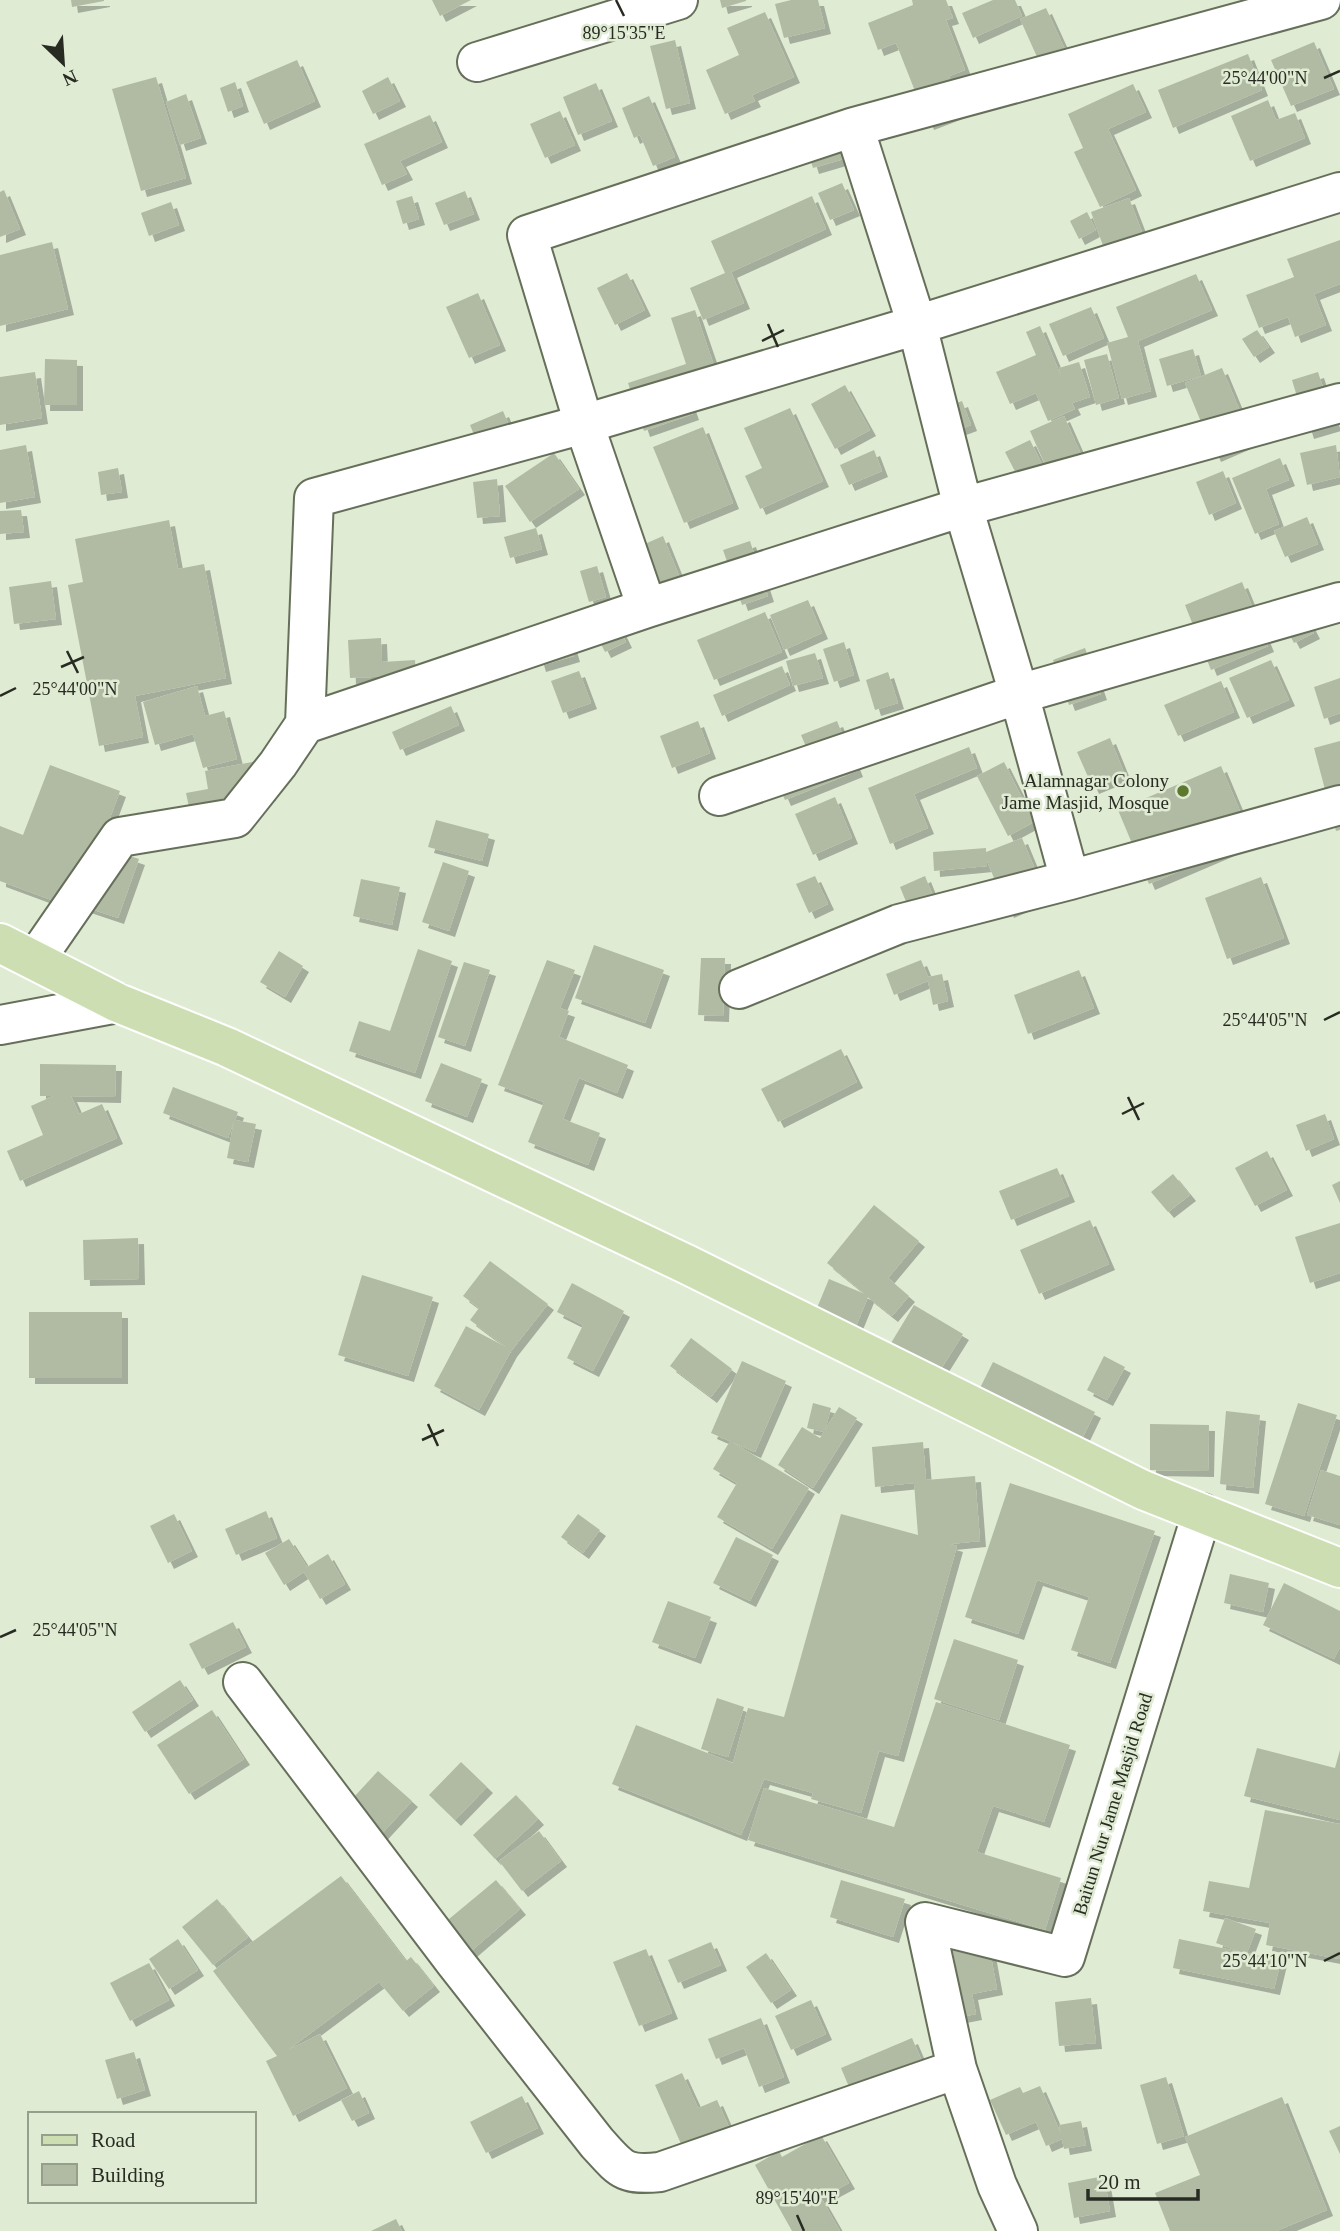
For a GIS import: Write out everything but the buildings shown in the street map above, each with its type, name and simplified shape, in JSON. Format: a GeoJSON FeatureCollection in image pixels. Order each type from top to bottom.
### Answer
{"type":"FeatureCollection","features":[{"type":"Feature","properties":{"kind":"main road"},"geometry":{"type":"LineString","coordinates":[[0,943],[118,1003],[239,1053],[686,1264],[1143,1490],[1340,1568]]}},
{"type":"Feature","properties":{"kind":"street"},"geometry":{"type":"LineString","coordinates":[[477,62],[678,0]]}},
{"type":"Feature","properties":{"kind":"street"},"geometry":{"type":"LineString","coordinates":[[647,608],[584,424],[527,235],[854,127],[1321,0]]}},
{"type":"Feature","properties":{"kind":"street"},"geometry":{"type":"LineString","coordinates":[[1338,0],[1340,9]]}},
{"type":"Feature","properties":{"kind":"street"},"geometry":{"type":"LineString","coordinates":[[854,127],[917,325],[963,508],[1019,694],[1070,880]]}},
{"type":"Feature","properties":{"kind":"street"},"geometry":{"type":"LineString","coordinates":[[35,960],[120,837],[235,818],[278,764],[305,724],[314,498],[584,424],[917,325],[1340,192]]}},
{"type":"Feature","properties":{"kind":"street"},"geometry":{"type":"LineString","coordinates":[[305,724],[647,608],[963,508],[1340,403]]}},
{"type":"Feature","properties":{"kind":"street"},"geometry":{"type":"LineString","coordinates":[[719,796],[1019,694],[1340,602]]}},
{"type":"Feature","properties":{"kind":"street"},"geometry":{"type":"LineString","coordinates":[[739,989],[900,924],[1070,880],[1340,804]]}},
{"type":"Feature","properties":{"kind":"street"},"geometry":{"type":"LineString","coordinates":[[0,1025],[118,1003]]}},
{"type":"Feature","properties":{"kind":"street","name":"Baitun Nur Jame Masjid Road"},"geometry":{"type":"LineString","coordinates":[[957,2069],[925,1922],[1065,1957],[1202,1513]]}},
{"type":"Feature","properties":{"kind":"street"},"geometry":{"type":"LineString","coordinates":[[243,1682],[446,1951],[616,2164],[634,2175],[660,2172],[957,2069],[997,2185],[1018,2231]]}},
{"type":"Feature","properties":{"kind":"place","name":"Alamnagar Colony Jame Masjid, Mosque"},"geometry":{"type":"Point","coordinates":[1183,791]}}]}
